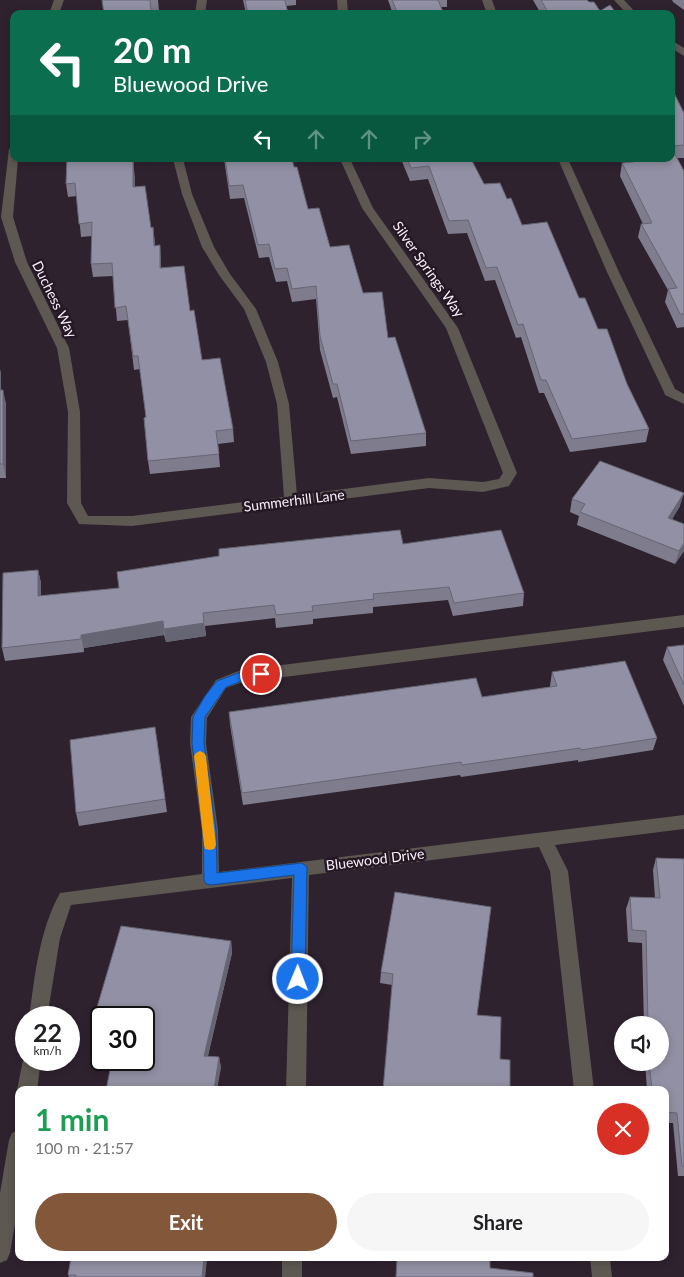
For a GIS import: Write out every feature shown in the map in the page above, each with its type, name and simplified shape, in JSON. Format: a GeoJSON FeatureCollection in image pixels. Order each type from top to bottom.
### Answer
{"type":"FeatureCollection","features":[{"type":"Feature","properties":{"kind":"street"},"geometry":{"type":"LineString","coordinates":[[619,0],[629,10]]}},
{"type":"Feature","properties":{"kind":"street","name":"Duchess Way"},"geometry":{"type":"LineString","coordinates":[[13,162],[7,217],[21,262],[63,348],[74,412],[74,503],[84,521]]}},
{"type":"Feature","properties":{"kind":"street"},"geometry":{"type":"LineString","coordinates":[[179,162],[187,194],[208,247],[225,275],[250,309],[272,362],[283,404],[291,500]]}},
{"type":"Feature","properties":{"kind":"street","name":"Silver Springs Way"},"geometry":{"type":"LineString","coordinates":[[346,162],[368,208],[452,328],[510,473],[504,483]]}},
{"type":"Feature","properties":{"kind":"street"},"geometry":{"type":"LineString","coordinates":[[564,162],[604,255],[670,392],[684,400]]}},
{"type":"Feature","properties":{"kind":"street","name":"Summerhill Lane"},"geometry":{"type":"LineString","coordinates":[[84,521],[132,521],[429,483],[482,488],[504,483]]}},
{"type":"Feature","properties":{"kind":"street"},"geometry":{"type":"LineString","coordinates":[[211,880],[210,830],[198,743],[199,717],[221,684],[241,676],[684,621]]}},
{"type":"Feature","properties":{"kind":"street","name":"Bluewood Drive"},"geometry":{"type":"LineString","coordinates":[[40,1006],[44,973],[54,929],[60,906],[66,898],[684,822]]}},
{"type":"Feature","properties":{"kind":"street"},"geometry":{"type":"LineString","coordinates":[[543,839],[559,871],[584,1086]]}},
{"type":"Feature","properties":{"kind":"street"},"geometry":{"type":"LineString","coordinates":[[296,1086],[301,868]]}},
{"type":"Feature","properties":{"kind":"street"},"geometry":{"type":"LineString","coordinates":[[28,1086],[30,1071]]}},
{"type":"Feature","properties":{"kind":"street"},"geometry":{"type":"LineString","coordinates":[[0,1253],[15,1164]]}},
{"type":"Feature","properties":{"kind":"street"},"geometry":{"type":"LineString","coordinates":[[292,1261],[292,1277]]}},
{"type":"Feature","properties":{"kind":"street"},"geometry":{"type":"LineString","coordinates":[[600,1261],[602,1277]]}},
{"type":"Feature","properties":{"kind":"building"},"geometry":{"type":"Polygon","coordinates":[[[102,0],[150,0],[151,10],[103,10],[102,0]]]}},
{"type":"Feature","properties":{"kind":"building"},"geometry":{"type":"Polygon","coordinates":[[[245,0],[285,0],[287,10],[247,10],[245,0]]]}},
{"type":"Feature","properties":{"kind":"building"},"geometry":{"type":"Polygon","coordinates":[[[392,0],[438,0],[442,10],[396,10],[392,0]]]}},
{"type":"Feature","properties":{"kind":"building"},"geometry":{"type":"Polygon","coordinates":[[[541,0],[587,0],[594,2],[599,10],[547,10],[541,0]]]}},
{"type":"Feature","properties":{"kind":"building"},"geometry":{"type":"Polygon","coordinates":[[[610,5],[614,10],[602,10],[610,5]]]}},
{"type":"Feature","properties":{"kind":"building"},"geometry":{"type":"Polygon","coordinates":[[[675,95],[684,113],[684,145],[675,146],[675,95]]]}},
{"type":"Feature","properties":{"kind":"building"},"geometry":{"type":"Polygon","coordinates":[[[675,154],[684,171],[684,314],[680,314],[668,289],[677,288],[641,224],[652,223],[622,163],[675,162],[675,154]]]}},
{"type":"Feature","properties":{"kind":"building"},"geometry":{"type":"Polygon","coordinates":[[[67,162],[133,162],[133,187],[145,186],[151,228],[153,227],[154,246],[160,245],[160,268],[184,266],[190,311],[194,310],[202,360],[220,358],[233,429],[216,431],[219,454],[148,461],[144,418],[146,417],[138,356],[133,356],[126,306],[115,308],[112,263],[91,264],[92,222],[79,224],[75,183],[66,184],[67,162]]]}},
{"type":"Feature","properties":{"kind":"building"},"geometry":{"type":"Polygon","coordinates":[[[225,162],[293,162],[294,167],[297,167],[308,209],[319,208],[330,247],[349,245],[363,293],[382,292],[388,338],[395,337],[426,433],[351,441],[337,384],[333,384],[320,336],[316,286],[292,289],[287,268],[275,269],[269,244],[258,245],[243,185],[229,186],[225,162]]]}},
{"type":"Feature","properties":{"kind":"building"},"geometry":{"type":"Polygon","coordinates":[[[408,162],[473,162],[484,184],[500,183],[507,199],[511,198],[522,225],[547,222],[579,298],[585,298],[598,329],[607,329],[627,384],[649,429],[572,439],[546,380],[541,380],[523,324],[518,325],[497,267],[486,268],[468,220],[449,221],[429,166],[411,168],[408,162]]]}},
{"type":"Feature","properties":{"kind":"building"},"geometry":{"type":"Polygon","coordinates":[[[0,390],[3,390],[3,464],[0,464],[0,390]]]}},
{"type":"Feature","properties":{"kind":"building"},"geometry":{"type":"Polygon","coordinates":[[[600,461],[684,493],[668,518],[684,524],[684,543],[679,551],[580,512],[585,504],[572,499],[600,461]]]}},
{"type":"Feature","properties":{"kind":"building"},"geometry":{"type":"Polygon","coordinates":[[[400,530],[403,544],[501,530],[524,593],[454,603],[449,587],[373,594],[374,599],[312,606],[313,611],[276,615],[274,605],[203,613],[204,623],[164,629],[163,621],[81,635],[81,639],[2,648],[3,573],[38,570],[38,596],[119,588],[117,572],[219,556],[219,549],[400,530]]]}},
{"type":"Feature","properties":{"kind":"building"},"geometry":{"type":"Polygon","coordinates":[[[684,645],[684,685],[667,647],[684,645]]]}},
{"type":"Feature","properties":{"kind":"building"},"geometry":{"type":"Polygon","coordinates":[[[625,661],[657,738],[462,765],[461,762],[242,793],[229,712],[476,678],[482,697],[557,686],[552,672],[625,661]]]}},
{"type":"Feature","properties":{"kind":"building"},"geometry":{"type":"Polygon","coordinates":[[[155,727],[165,799],[76,813],[70,740],[155,727]]]}},
{"type":"Feature","properties":{"kind":"building"},"geometry":{"type":"Polygon","coordinates":[[[656,858],[684,859],[684,1166],[682,1166],[677,1113],[669,1112],[669,1086],[652,1086],[650,1071],[669,1071],[669,1016],[648,1016],[646,931],[632,930],[630,897],[660,898],[656,858]]]}},
{"type":"Feature","properties":{"kind":"building"},"geometry":{"type":"Polygon","coordinates":[[[395,892],[491,907],[477,1015],[501,1017],[500,1059],[510,1060],[510,1086],[383,1086],[393,974],[381,972],[395,892]]]}},
{"type":"Feature","properties":{"kind":"building"},"geometry":{"type":"Polygon","coordinates":[[[121,926],[231,941],[204,1056],[219,1057],[215,1086],[107,1086],[110,1071],[155,1071],[155,1006],[97,1006],[121,926]]]}},
{"type":"Feature","properties":{"kind":"building"},"geometry":{"type":"Polygon","coordinates":[[[70,1261],[204,1261],[202,1277],[76,1277],[76,1275],[68,1275],[70,1261]]]}},
{"type":"Feature","properties":{"kind":"building"},"geometry":{"type":"Polygon","coordinates":[[[397,1261],[490,1261],[490,1268],[533,1273],[533,1277],[396,1277],[397,1261]]]}},
{"type":"Feature","properties":{"kind":"slow traffic"},"geometry":{"type":"LineString","coordinates":[[200,756],[210,830],[210,845]]}},
{"type":"Feature","properties":{"kind":"route"},"geometry":{"type":"LineString","coordinates":[[261,674],[241,676],[221,684],[199,717],[198,743],[210,830],[211,880],[301,868],[298,979]]}}]}
